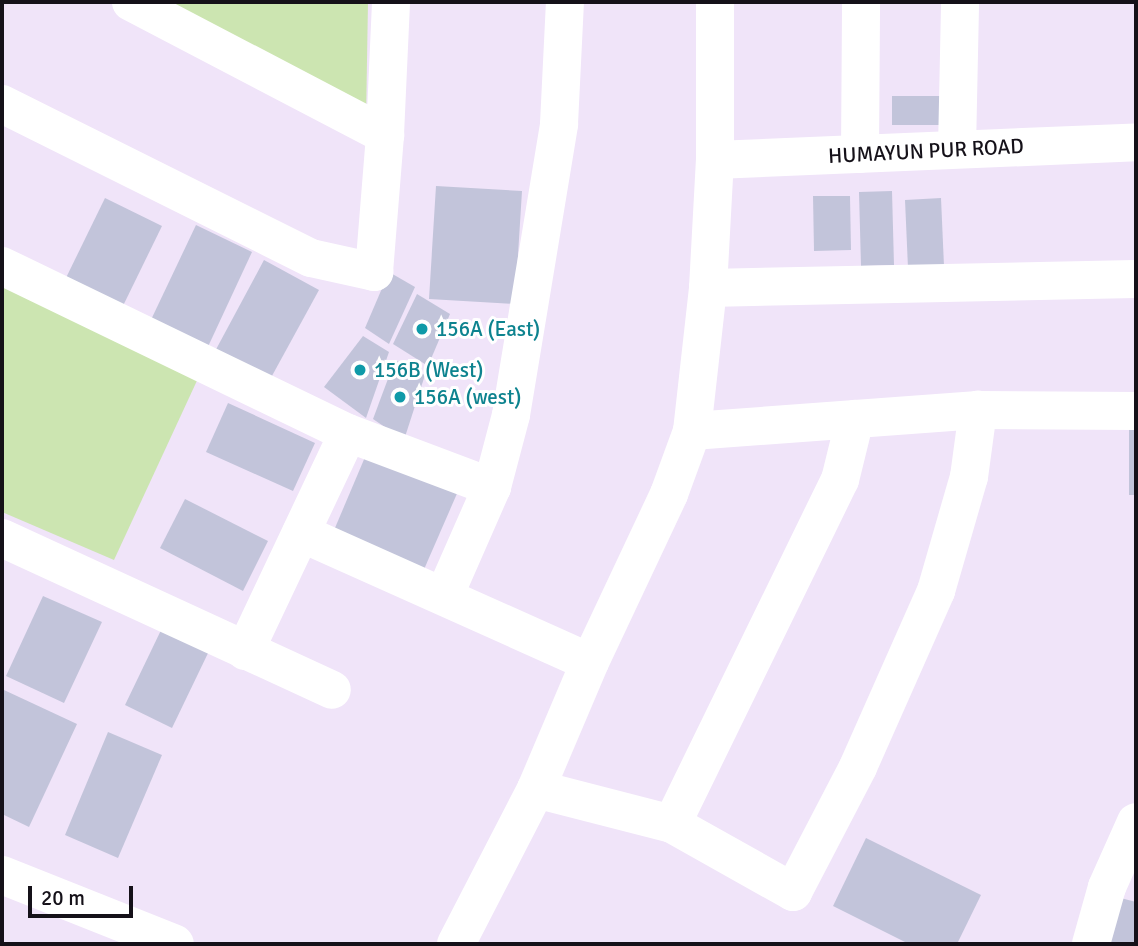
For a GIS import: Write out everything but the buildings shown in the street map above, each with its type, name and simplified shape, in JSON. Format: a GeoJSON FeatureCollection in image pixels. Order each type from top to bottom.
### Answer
{"type":"FeatureCollection","features":[{"type":"Feature","properties":{"kind":"street"},"geometry":{"type":"LineString","coordinates":[[131,2],[385,135]]}},
{"type":"Feature","properties":{"kind":"street"},"geometry":{"type":"LineString","coordinates":[[2,104],[311,258],[374,272],[385,135],[391,2]]}},
{"type":"Feature","properties":{"kind":"street"},"geometry":{"type":"LineString","coordinates":[[445,594],[492,487],[510,415],[559,124],[565,2]]}},
{"type":"Feature","properties":{"kind":"street"},"geometry":{"type":"LineString","coordinates":[[456,944],[536,789],[590,662],[669,494],[692,431],[708,288],[715,160],[715,2]]}},
{"type":"Feature","properties":{"kind":"street"},"geometry":{"type":"LineString","coordinates":[[860,154],[861,2]]}},
{"type":"Feature","properties":{"kind":"street"},"geometry":{"type":"LineString","coordinates":[[957,149],[960,2]]}},
{"type":"Feature","properties":{"kind":"street","name":"HUMAYUN PUR ROAD"},"geometry":{"type":"LineString","coordinates":[[715,160],[1135,138]]}},
{"type":"Feature","properties":{"kind":"street"},"geometry":{"type":"LineString","coordinates":[[2,266],[348,433],[492,487]]}},
{"type":"Feature","properties":{"kind":"street"},"geometry":{"type":"LineString","coordinates":[[708,288],[1135,279]]}},
{"type":"Feature","properties":{"kind":"street"},"geometry":{"type":"LineString","coordinates":[[692,431],[978,410],[1136,411]]}},
{"type":"Feature","properties":{"kind":"street"},"geometry":{"type":"LineString","coordinates":[[536,789],[672,824],[793,892],[858,767],[936,591],[969,477],[978,410]]}},
{"type":"Feature","properties":{"kind":"street"},"geometry":{"type":"LineString","coordinates":[[672,824],[841,480],[855,419]]}},
{"type":"Feature","properties":{"kind":"street"},"geometry":{"type":"LineString","coordinates":[[245,651],[348,433]]}},
{"type":"Feature","properties":{"kind":"street"},"geometry":{"type":"LineString","coordinates":[[301,533],[445,594],[590,662]]}},
{"type":"Feature","properties":{"kind":"street"},"geometry":{"type":"LineString","coordinates":[[2,538],[332,690]]}},
{"type":"Feature","properties":{"kind":"street"},"geometry":{"type":"LineString","coordinates":[[1091,944],[1122,891],[1136,822]]}},
{"type":"Feature","properties":{"kind":"street"},"geometry":{"type":"LineString","coordinates":[[2,875],[175,944]]}},
{"type":"Feature","properties":{"kind":"green space"},"geometry":{"type":"Polygon","coordinates":[[[158,2],[368,2],[366,119],[158,2]]]}},
{"type":"Feature","properties":{"kind":"green space"},"geometry":{"type":"Polygon","coordinates":[[[2,280],[201,372],[114,560],[2,512],[2,280]]]}},
{"type":"Feature","properties":{"kind":"place","name":"156A (East)"},"geometry":{"type":"Point","coordinates":[422,329]}},
{"type":"Feature","properties":{"kind":"place","name":"156B (West)"},"geometry":{"type":"Point","coordinates":[360,370]}},
{"type":"Feature","properties":{"kind":"place","name":"156A (west)"},"geometry":{"type":"Point","coordinates":[400,397]}}]}
